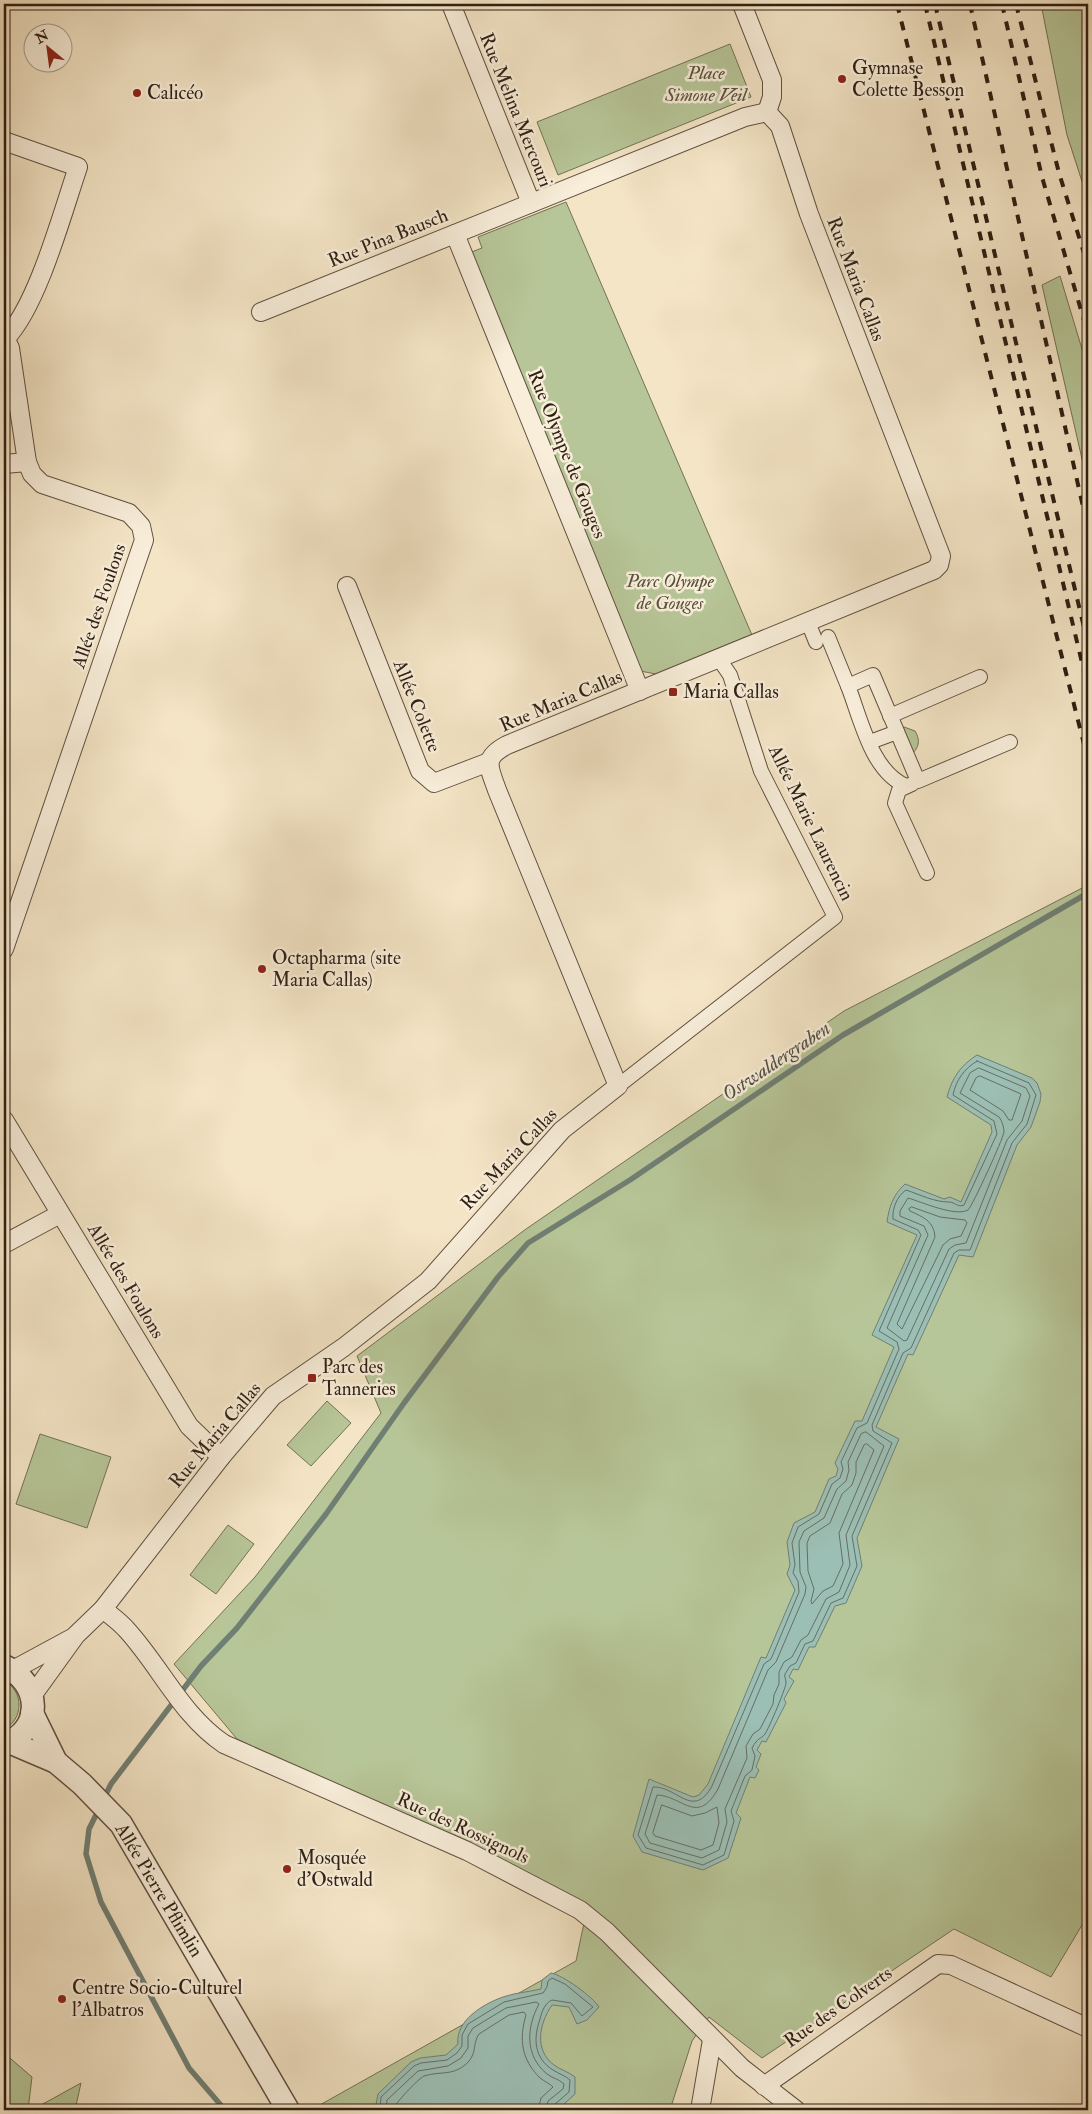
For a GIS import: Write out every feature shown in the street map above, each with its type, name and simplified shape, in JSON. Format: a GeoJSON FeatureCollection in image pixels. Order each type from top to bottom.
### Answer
{"type":"FeatureCollection","features":[{"type":"Feature","properties":{"kind":"street","name":"Rue Melina Mercouri"},"geometry":{"type":"LineString","coordinates":[[451,4],[531,203]]}},
{"type":"Feature","properties":{"kind":"street"},"geometry":{"type":"LineString","coordinates":[[531,203],[745,117],[767,112],[772,97],[772,80],[742,4]]}},
{"type":"Feature","properties":{"kind":"street","name":"Rue Maria Callas"},"geometry":{"type":"LineString","coordinates":[[489,762],[497,750],[507,745],[934,570],[939,565],[941,556],[809,214],[780,126],[767,112]]}},
{"type":"Feature","properties":{"kind":"street"},"geometry":{"type":"LineString","coordinates":[[4,141],[78,167],[40,274],[18,326],[5,337]]}},
{"type":"Feature","properties":{"kind":"street","name":"Rue Pina Bausch"},"geometry":{"type":"LineString","coordinates":[[261,312],[531,203]]}},
{"type":"Feature","properties":{"kind":"street","name":"Rue Olympe de Gouges"},"geometry":{"type":"LineString","coordinates":[[455,234],[640,691]]}},
{"type":"Feature","properties":{"kind":"street","name":"Allée des Foulons"},"geometry":{"type":"LineString","coordinates":[[4,949],[7,930],[144,540],[141,526],[129,513],[42,484],[32,474],[27,462],[10,348],[5,337]]}},
{"type":"Feature","properties":{"kind":"street"},"geometry":{"type":"LineString","coordinates":[[4,464],[27,462]]}},
{"type":"Feature","properties":{"kind":"street","name":"Allée Colette"},"geometry":{"type":"LineString","coordinates":[[347,586],[420,771],[434,782],[489,762]]}},
{"type":"Feature","properties":{"kind":"street"},"geometry":{"type":"LineString","coordinates":[[808,622],[822,639],[848,686],[870,742],[887,773],[894,781],[912,784]]}},
{"type":"Feature","properties":{"kind":"street","name":"Allée Marie Laurencin"},"geometry":{"type":"LineString","coordinates":[[618,1086],[835,917],[761,771],[730,675],[719,658]]}},
{"type":"Feature","properties":{"kind":"street"},"geometry":{"type":"LineString","coordinates":[[848,686],[873,675],[897,732],[912,784]]}},
{"type":"Feature","properties":{"kind":"street"},"geometry":{"type":"LineString","coordinates":[[890,716],[980,677]]}},
{"type":"Feature","properties":{"kind":"street"},"geometry":{"type":"LineString","coordinates":[[870,742],[897,732]]}},
{"type":"Feature","properties":{"kind":"street"},"geometry":{"type":"LineString","coordinates":[[927,873],[895,803],[899,790],[1010,742]]}},
{"type":"Feature","properties":{"kind":"street"},"geometry":{"type":"LineString","coordinates":[[489,762],[497,790],[618,1086]]}},
{"type":"Feature","properties":{"kind":"street","name":"Rue Maria Callas"},"geometry":{"type":"LineString","coordinates":[[32,1705],[76,1635],[103,1608],[221,1457],[273,1396],[344,1347],[428,1282],[562,1130],[618,1086]]}},
{"type":"Feature","properties":{"kind":"street","name":"Allée des Foulons"},"geometry":{"type":"LineString","coordinates":[[4,1120],[189,1426],[221,1457]]}},
{"type":"Feature","properties":{"kind":"street"},"geometry":{"type":"LineString","coordinates":[[4,1244],[60,1214]]}},
{"type":"Feature","properties":{"kind":"street","name":"Rue des Rossignols"},"geometry":{"type":"LineString","coordinates":[[103,1608],[125,1628],[203,1728],[224,1744],[467,1851],[580,1910],[607,1932],[712,2040],[764,2086],[796,2110]]}},
{"type":"Feature","properties":{"kind":"street","name":"Rue Maria Callas"},"geometry":{"type":"LineString","coordinates":[[8,1668],[76,1635]]}},
{"type":"Feature","properties":{"kind":"street","name":"Allée Pierre Pflimlin"},"geometry":{"type":"LineString","coordinates":[[8,1668],[22,1677],[56,1762]]}},
{"type":"Feature","properties":{"kind":"street"},"geometry":{"type":"LineString","coordinates":[[6,1743],[20,1735],[28,1725],[32,1705]]}},
{"type":"Feature","properties":{"kind":"street","name":"Allée Pierre Pflimlin"},"geometry":{"type":"LineString","coordinates":[[6,1743],[56,1762],[97,1799],[121,1824],[288,2110]]}},
{"type":"Feature","properties":{"kind":"street","name":"Rue des Colverts"},"geometry":{"type":"LineString","coordinates":[[764,2086],[938,1964],[951,1966],[1088,2028]]}},
{"type":"Feature","properties":{"kind":"street"},"geometry":{"type":"LineString","coordinates":[[700,2110],[712,2040]]}},
{"type":"Feature","properties":{"kind":"green space"},"geometry":{"type":"Polygon","coordinates":[[[1041,4],[1088,4],[1088,200],[1067,135],[1041,4]]]}},
{"type":"Feature","properties":{"kind":"green space","name":"Place Simone Veil"},"geometry":{"type":"Polygon","coordinates":[[[730,44],[751,97],[558,175],[537,122],[730,44]]]}},
{"type":"Feature","properties":{"kind":"green space","name":"Parc Olympe de Gouges"},"geometry":{"type":"Polygon","coordinates":[[[566,202],[752,635],[656,674],[640,671],[469,253],[482,248],[478,237],[566,202]]]}},
{"type":"Feature","properties":{"kind":"green space"},"geometry":{"type":"Polygon","coordinates":[[[1060,276],[1088,369],[1088,485],[1042,285],[1060,276]]]}},
{"type":"Feature","properties":{"kind":"green space"},"geometry":{"type":"Polygon","coordinates":[[[904,727],[915,731],[918,738],[917,748],[909,756],[898,728],[904,727]]]}},
{"type":"Feature","properties":{"kind":"green space"},"geometry":{"type":"Polygon","coordinates":[[[1088,885],[1088,1915],[1051,1977],[954,1929],[762,2058],[709,2017],[692,2041],[670,2110],[311,2110],[576,1961],[588,1904],[237,1739],[174,1664],[255,1577],[381,1413],[357,1356],[526,1229],[844,1011],[1088,885]]]}},
{"type":"Feature","properties":{"kind":"green space"},"geometry":{"type":"Polygon","coordinates":[[[327,1401],[351,1423],[311,1466],[287,1445],[327,1401]]]}},
{"type":"Feature","properties":{"kind":"green space"},"geometry":{"type":"Polygon","coordinates":[[[40,1434],[111,1457],[87,1528],[16,1504],[40,1434]]]}},
{"type":"Feature","properties":{"kind":"green space"},"geometry":{"type":"Polygon","coordinates":[[[228,1525],[254,1544],[216,1594],[190,1575],[228,1525]]]}},
{"type":"Feature","properties":{"kind":"green space"},"geometry":{"type":"Polygon","coordinates":[[[4,1681],[11,1685],[15,1691],[19,1705],[15,1719],[11,1725],[4,1729],[4,1681]]]}},
{"type":"Feature","properties":{"kind":"green space"},"geometry":{"type":"Polygon","coordinates":[[[4,2053],[32,2077],[28,2110],[4,2110],[4,2053]]]}},
{"type":"Feature","properties":{"kind":"green space"},"geometry":{"type":"Polygon","coordinates":[[[81,2083],[75,2110],[32,2110],[81,2083]]]}},
{"type":"Feature","properties":{"kind":"water"},"geometry":{"type":"Polygon","coordinates":[[[977,1055],[1032,1078],[1037,1083],[1041,1094],[1040,1102],[1031,1127],[1017,1145],[973,1257],[959,1255],[913,1355],[908,1354],[876,1427],[899,1439],[857,1538],[862,1566],[846,1603],[835,1606],[815,1647],[809,1647],[798,1670],[793,1669],[789,1677],[794,1681],[784,1699],[786,1703],[766,1742],[762,1741],[757,1750],[761,1754],[756,1767],[759,1770],[755,1778],[750,1777],[736,1813],[741,1818],[728,1858],[703,1870],[642,1852],[633,1836],[649,1779],[693,1797],[699,1795],[708,1784],[761,1657],[766,1658],[795,1590],[787,1574],[790,1565],[787,1542],[794,1523],[815,1512],[829,1479],[836,1476],[838,1469],[835,1463],[855,1421],[862,1421],[894,1347],[872,1335],[917,1235],[887,1222],[892,1202],[897,1192],[905,1184],[944,1199],[950,1197],[961,1202],[992,1132],[991,1125],[947,1097],[951,1084],[958,1073],[977,1055]]]}},
{"type":"Feature","properties":{"kind":"water"},"geometry":{"type":"Polygon","coordinates":[[[551,1973],[577,1987],[599,2007],[587,2020],[577,2024],[569,2007],[552,2005],[544,2020],[541,2036],[543,2052],[554,2065],[575,2077],[575,2094],[563,2105],[553,2110],[375,2110],[378,2094],[411,2062],[420,2058],[446,2055],[458,2044],[461,2028],[479,2009],[512,1994],[541,1989],[542,1980],[551,1973]]]}},
{"type":"Feature","properties":{"kind":"waterway","name":"Ostwaldergraben"},"geometry":{"type":"LineString","coordinates":[[104,1798],[111,1784],[201,1666],[237,1628],[326,1514],[404,1403],[498,1277],[528,1243],[630,1180],[843,1035],[1088,893]]}},
{"type":"Feature","properties":{"kind":"waterway"},"geometry":{"type":"LineString","coordinates":[[99,1809],[89,1829],[86,1854],[101,1902],[189,2068],[225,2110]]}},
{"type":"Feature","properties":{"kind":"railway"},"geometry":{"type":"LineString","coordinates":[[897,4],[1088,760]]}},
{"type":"Feature","properties":{"kind":"railway"},"geometry":{"type":"LineString","coordinates":[[925,4],[1088,688]]}},
{"type":"Feature","properties":{"kind":"railway"},"geometry":{"type":"LineString","coordinates":[[935,4],[1088,644]]}},
{"type":"Feature","properties":{"kind":"railway"},"geometry":{"type":"LineString","coordinates":[[970,4],[1088,529]]}},
{"type":"Feature","properties":{"kind":"railway"},"geometry":{"type":"LineString","coordinates":[[1002,4],[1042,177],[1088,334]]}},
{"type":"Feature","properties":{"kind":"railway"},"geometry":{"type":"LineString","coordinates":[[1016,4],[1059,173],[1088,266]]}},
{"type":"Feature","properties":{"kind":"place","name":"Gymnase Colette Besson"},"geometry":{"type":"Point","coordinates":[842,79]}},
{"type":"Feature","properties":{"kind":"place","name":"Calicéo"},"geometry":{"type":"Point","coordinates":[137,93]}},
{"type":"Feature","properties":{"kind":"place","name":"Maria Callas"},"geometry":{"type":"Point","coordinates":[673,692]}},
{"type":"Feature","properties":{"kind":"place","name":"Octapharma (site Maria Callas)"},"geometry":{"type":"Point","coordinates":[262,969]}},
{"type":"Feature","properties":{"kind":"place","name":"Parc des Tanneries"},"geometry":{"type":"Point","coordinates":[312,1378]}},
{"type":"Feature","properties":{"kind":"place","name":"Mosquée d'Ostwald"},"geometry":{"type":"Point","coordinates":[287,1869]}},
{"type":"Feature","properties":{"kind":"place","name":"Centre Socio-Culturel l'Albatros"},"geometry":{"type":"Point","coordinates":[62,1999]}}]}
